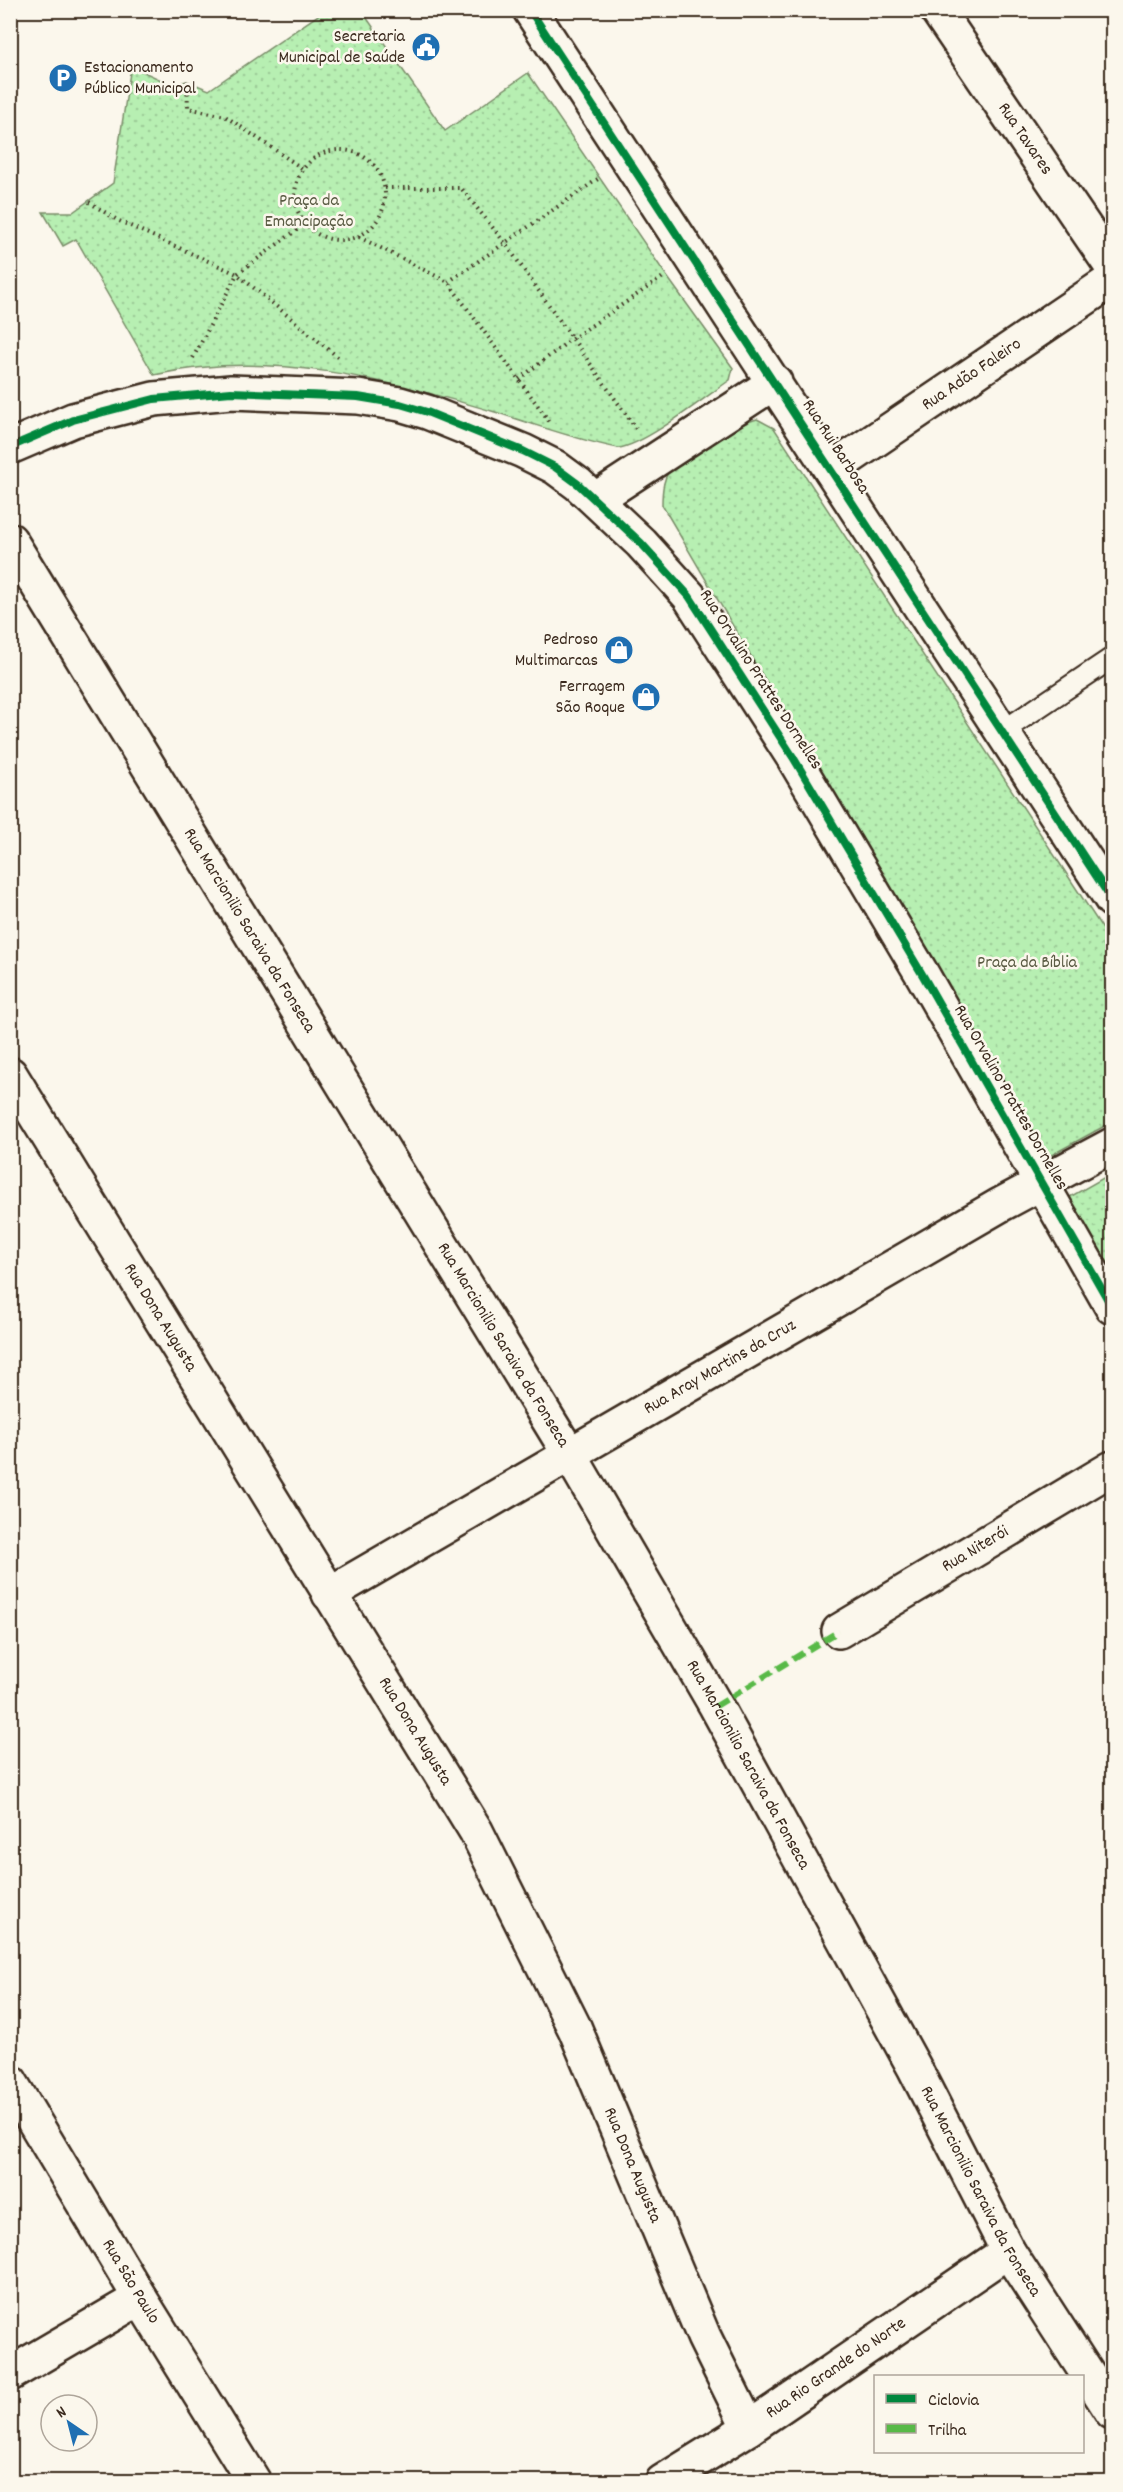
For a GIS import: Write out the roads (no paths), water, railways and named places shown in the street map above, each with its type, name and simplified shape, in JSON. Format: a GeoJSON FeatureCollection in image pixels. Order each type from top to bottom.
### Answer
{"type":"FeatureCollection","features":[{"type":"Feature","properties":{"kind":"street","name":"Rua Rui Barbosa"},"geometry":{"type":"LineString","coordinates":[[530,10],[1113,900]]}},
{"type":"Feature","properties":{"kind":"street","name":"Rua Tavares"},"geometry":{"type":"LineString","coordinates":[[937,10],[1113,267]]}},
{"type":"Feature","properties":{"kind":"street","name":"Rua Adão Faleiro"},"geometry":{"type":"LineString","coordinates":[[831,470],[1113,280]]}},
{"type":"Feature","properties":{"kind":"street"},"geometry":{"type":"LineString","coordinates":[[596,499],[775,382]]}},
{"type":"Feature","properties":{"kind":"street","name":"Rua Orvalino Prattes Dornelles"},"geometry":{"type":"LineString","coordinates":[[10,447],[73,420],[154,399],[231,392],[358,397],[400,404],[427,412],[523,451],[555,467],[596,499],[689,596],[793,757],[922,974],[1113,1306]]}},
{"type":"Feature","properties":{"kind":"street","name":"Rua Marcionilio Saraiva da Fonseca"},"geometry":{"type":"LineString","coordinates":[[10,540],[570,1455],[722,1716],[914,2067],[1008,2252],[1113,2412]]}},
{"type":"Feature","properties":{"kind":"street","name":"Rua Dona Augusta"},"geometry":{"type":"LineString","coordinates":[[10,1074],[160,1314],[486,1852],[575,2029],[704,2337],[749,2428]]}},
{"type":"Feature","properties":{"kind":"street","name":"Rua Aray Martins da Cruz"},"geometry":{"type":"LineString","coordinates":[[330,1594],[1041,1184],[1113,1145]]}},
{"type":"Feature","properties":{"kind":"street","name":"Rua Niterói"},"geometry":{"type":"LineString","coordinates":[[839,1631],[1113,1468]]}},
{"type":"Feature","properties":{"kind":"street","name":"Rua São Paulo"},"geometry":{"type":"LineString","coordinates":[[10,2081],[140,2298],[254,2481]]}},
{"type":"Feature","properties":{"kind":"street","name":"Rua Rio Grande do Norte"},"geometry":{"type":"LineString","coordinates":[[662,2481],[749,2428],[1008,2252]]}},
{"type":"Feature","properties":{"kind":"street"},"geometry":{"type":"LineString","coordinates":[[10,2374],[140,2298]]}},
{"type":"Feature","properties":{"kind":"lane"},"geometry":{"type":"LineString","coordinates":[[1003,731],[1113,658]]}},
{"type":"Feature","properties":{"kind":"place","name":"Secretaria Municipal de Saúde"},"geometry":{"type":"Point","coordinates":[426,47]}},
{"type":"Feature","properties":{"kind":"place","name":"Estacionamento Público Municipal"},"geometry":{"type":"Point","coordinates":[63,78]}},
{"type":"Feature","properties":{"kind":"place","name":"Pedroso Multimarcas"},"geometry":{"type":"Point","coordinates":[619,650]}},
{"type":"Feature","properties":{"kind":"place","name":"Ferragem São Roque"},"geometry":{"type":"Point","coordinates":[646,697]}},
{"type":"Feature","properties":{"kind":"park label","name":"Praça da Emancipação"},"geometry":{"type":"Point","coordinates":[309,211]}},
{"type":"Feature","properties":{"kind":"park label","name":"Praça da Bíblia"},"geometry":{"type":"Point","coordinates":[1027,963]}}]}
